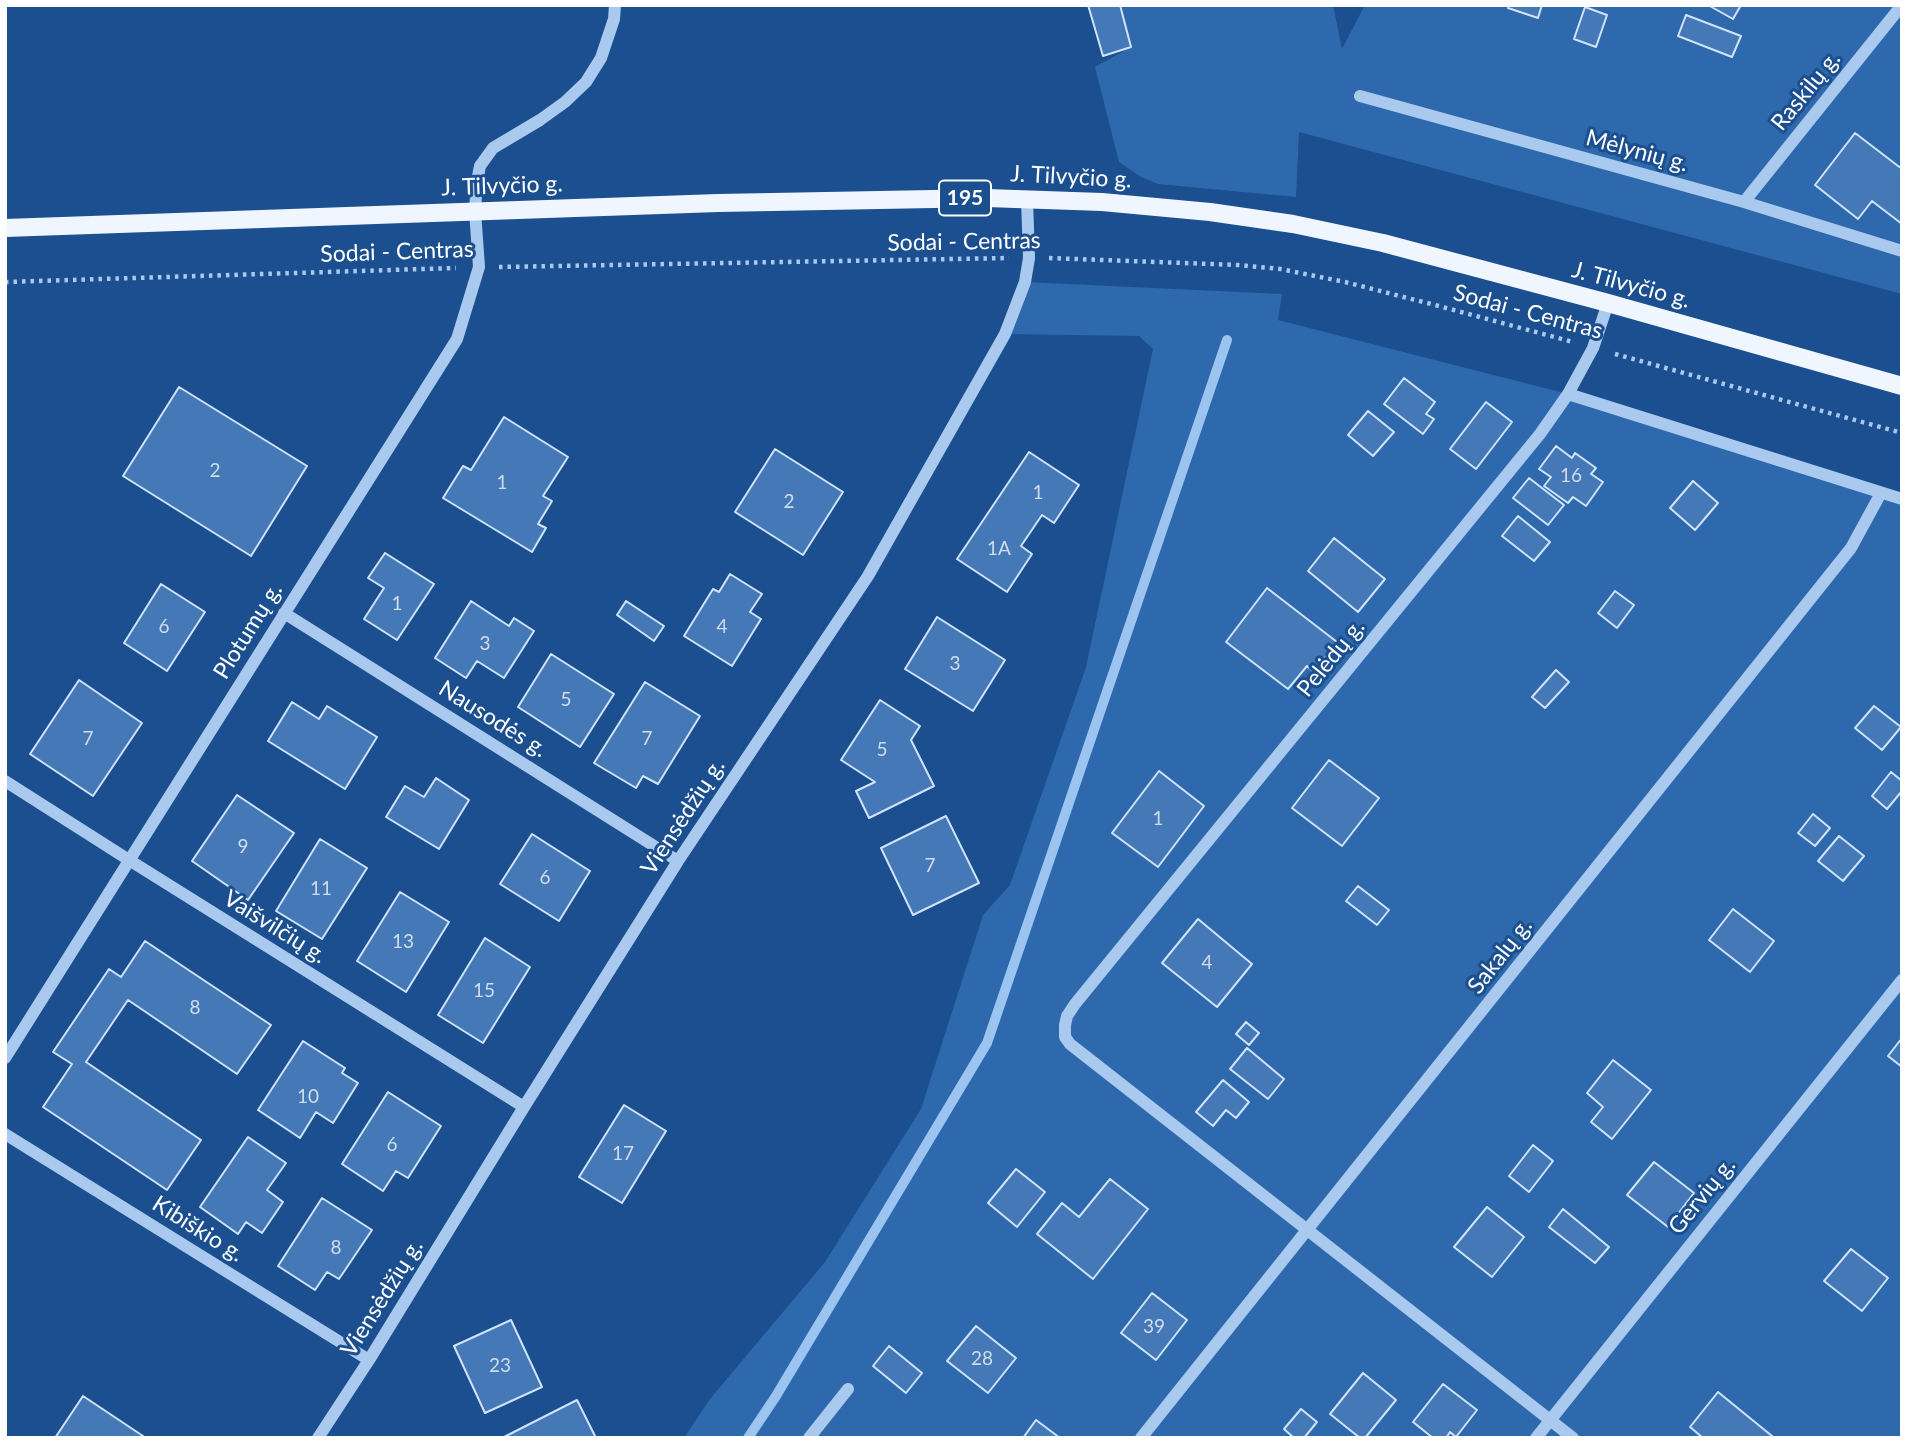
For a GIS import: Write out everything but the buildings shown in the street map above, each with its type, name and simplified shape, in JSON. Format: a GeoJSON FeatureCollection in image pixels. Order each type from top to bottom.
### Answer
{"type":"FeatureCollection","features":[{"type":"Feature","properties":{"kind":"main road","name":"J. Tilvyčio g."},"geometry":{"type":"LineString","coordinates":[[5,228],[718,203],[987,198],[1102,202],[1210,212],[1293,224],[1383,243],[1902,386]]}},
{"type":"Feature","properties":{"kind":"street","name":"Plotumų g."},"geometry":{"type":"LineString","coordinates":[[5,1058],[457,339],[479,267],[475,211],[480,166],[493,148],[540,120],[586,82],[601,58],[614,19],[615,5]]}},
{"type":"Feature","properties":{"kind":"street","name":"Raskilų g."},"geometry":{"type":"LineString","coordinates":[[1744,202],[1902,5]]}},
{"type":"Feature","properties":{"kind":"street","name":"Mėlynių g."},"geometry":{"type":"LineString","coordinates":[[1360,96],[1744,202],[1902,251]]}},
{"type":"Feature","properties":{"kind":"street","name":"Viensėdžių g."},"geometry":{"type":"LineString","coordinates":[[318,1438],[678,861],[868,576],[1005,334],[1025,282],[1029,258],[1027,199]]}},
{"type":"Feature","properties":{"kind":"street","name":"Pelėdų g."},"geometry":{"type":"LineString","coordinates":[[1308,1230],[1070,1044],[1065,1025],[1075,1004],[1540,435],[1568,394],[1593,348],[1608,303]]}},
{"type":"Feature","properties":{"kind":"street"},"geometry":{"type":"LineString","coordinates":[[1568,394],[1902,499]]}},
{"type":"Feature","properties":{"kind":"street","name":"Sakalų g."},"geometry":{"type":"LineString","coordinates":[[1141,1438],[1851,548],[1881,493]]}},
{"type":"Feature","properties":{"kind":"street","name":"Nausodės g."},"geometry":{"type":"LineString","coordinates":[[284,613],[678,861]]}},
{"type":"Feature","properties":{"kind":"street","name":"Vaišvilčių g."},"geometry":{"type":"LineString","coordinates":[[5,781],[524,1107]]}},
{"type":"Feature","properties":{"kind":"street","name":"Gervių g."},"geometry":{"type":"LineString","coordinates":[[1536,1438],[1902,980]]}},
{"type":"Feature","properties":{"kind":"street","name":"Kibiškio g."},"geometry":{"type":"LineString","coordinates":[[5,1134],[369,1360]]}},
{"type":"Feature","properties":{"kind":"street"},"geometry":{"type":"LineString","coordinates":[[1308,1230],[1573,1438]]}},
{"type":"Feature","properties":{"kind":"street"},"geometry":{"type":"LineString","coordinates":[[809,1438],[848,1389]]}},
{"type":"Feature","properties":{"kind":"path","name":"Sodai - Centras"},"geometry":{"type":"LineString","coordinates":[[5,282],[479,267],[1029,258],[1238,265],[1280,269],[1345,282],[1902,433]]}},
{"type":"Feature","properties":{"kind":"shaded area"},"geometry":{"type":"Polygon","coordinates":[[[1120,5],[1333,5],[1342,49],[1365,5],[1902,5],[1902,294],[1299,132],[1296,197],[1158,184],[1141,177],[1119,162],[1095,67],[1131,47],[1120,5]]]}},
{"type":"Feature","properties":{"kind":"shaded area"},"geometry":{"type":"Polygon","coordinates":[[[1025,282],[1282,294],[1278,320],[1568,394],[1902,494],[1902,1438],[684,1438],[710,1399],[825,1262],[921,1109],[983,915],[1010,885],[1086,667],[1153,349],[1139,336],[1005,334],[1025,282]]]}},
{"type":"Feature","properties":{"kind":"waterway"},"geometry":{"type":"LineString","coordinates":[[748,1438],[776,1396],[987,1043],[1227,340]]}}]}
